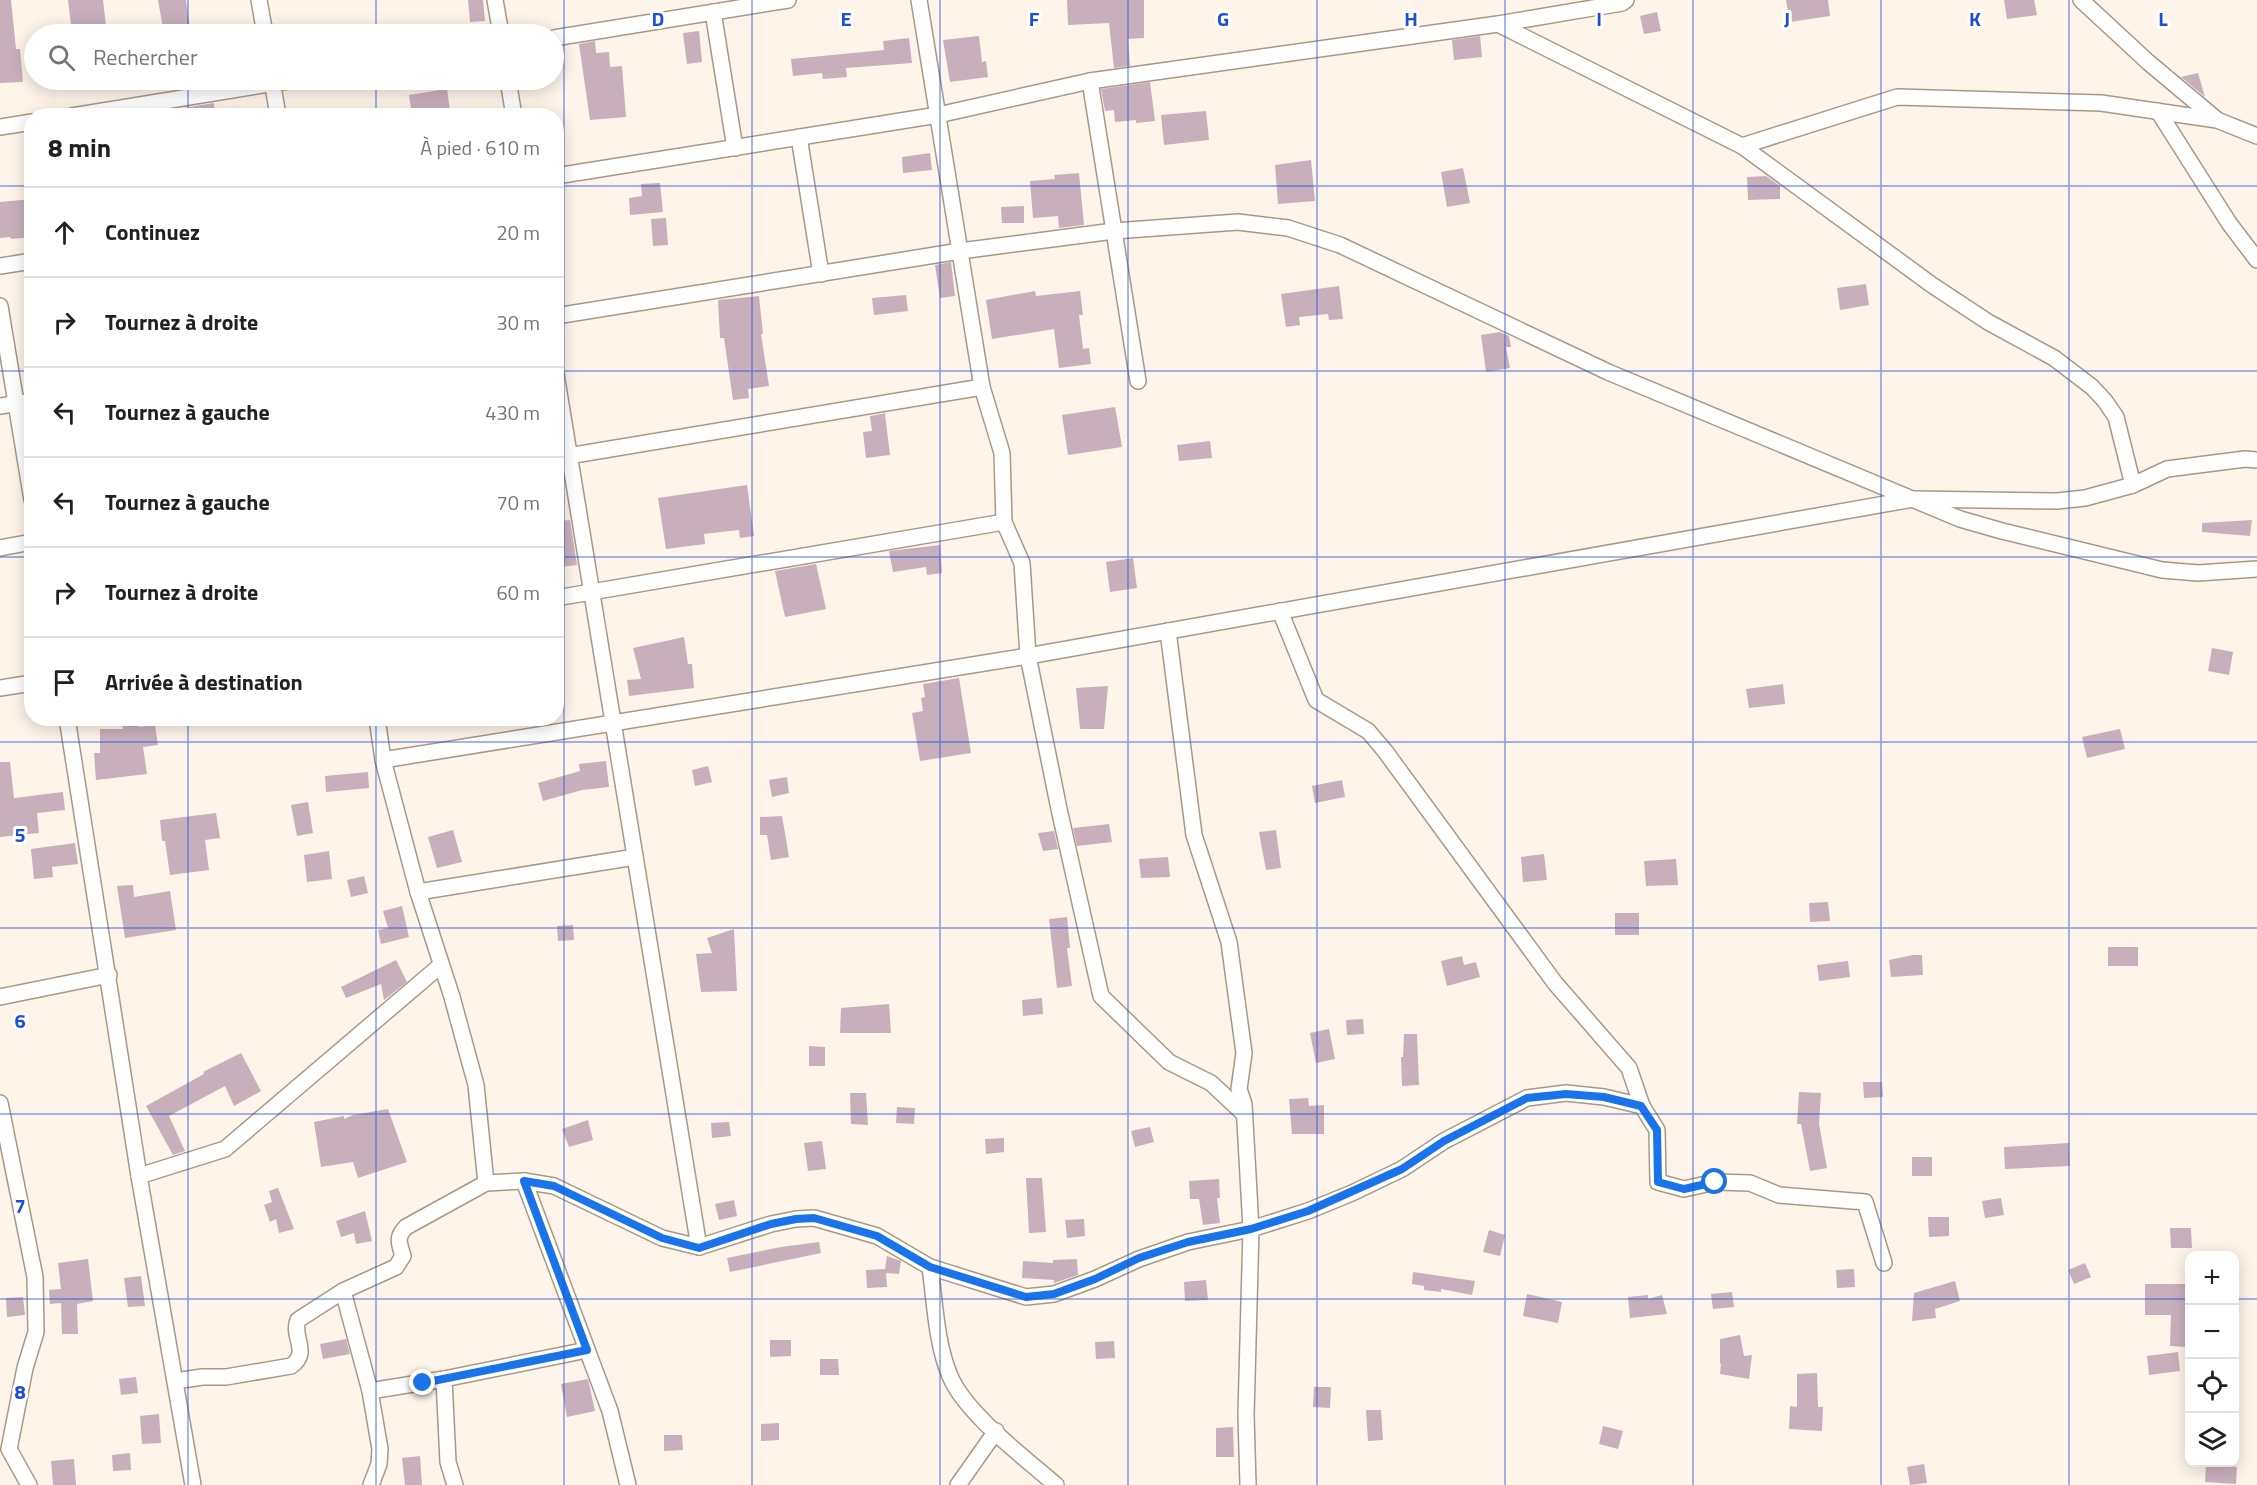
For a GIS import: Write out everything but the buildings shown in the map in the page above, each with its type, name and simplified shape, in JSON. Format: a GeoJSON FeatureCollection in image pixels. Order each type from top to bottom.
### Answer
{"type":"FeatureCollection","features":[{"type":"Feature","properties":{"kind":"street"},"geometry":{"type":"LineString","coordinates":[[259,0],[263,24]]}},
{"type":"Feature","properties":{"kind":"street"},"geometry":{"type":"LineString","coordinates":[[495,0],[499,24]]}},
{"type":"Feature","properties":{"kind":"street"},"geometry":{"type":"LineString","coordinates":[[564,36],[788,0]]}},
{"type":"Feature","properties":{"kind":"street"},"geometry":{"type":"LineString","coordinates":[[919,0],[982,387],[1002,453],[1004,522],[1022,563],[1028,656],[1059,809],[1101,996],[1169,1062],[1211,1083],[1244,1114]]}},
{"type":"Feature","properties":{"kind":"street"},"geometry":{"type":"LineString","coordinates":[[564,175],[938,115],[1090,81],[1498,24],[1622,3],[1626,0]]}},
{"type":"Feature","properties":{"kind":"street"},"geometry":{"type":"LineString","coordinates":[[2081,0],[2148,62],[2217,120]]}},
{"type":"Feature","properties":{"kind":"street"},"geometry":{"type":"LineString","coordinates":[[713,12],[735,148]]}},
{"type":"Feature","properties":{"kind":"street"},"geometry":{"type":"LineString","coordinates":[[1498,24],[1742,146],[1932,285],[1988,322],[2054,358],[2092,387],[2116,417],[2133,485]]}},
{"type":"Feature","properties":{"kind":"street"},"geometry":{"type":"LineString","coordinates":[[1090,81],[1138,381]]}},
{"type":"Feature","properties":{"kind":"street"},"geometry":{"type":"LineString","coordinates":[[118,108],[221,90]]}},
{"type":"Feature","properties":{"kind":"street"},"geometry":{"type":"LineString","coordinates":[[274,90],[277,108]]}},
{"type":"Feature","properties":{"kind":"street"},"geometry":{"type":"LineString","coordinates":[[510,90],[513,108]]}},
{"type":"Feature","properties":{"kind":"street"},"geometry":{"type":"LineString","coordinates":[[1742,146],[1897,97],[2101,103],[2217,120],[2257,136]]}},
{"type":"Feature","properties":{"kind":"street"},"geometry":{"type":"LineString","coordinates":[[2158,111],[2229,223],[2257,260]]}},
{"type":"Feature","properties":{"kind":"street"},"geometry":{"type":"LineString","coordinates":[[0,127],[24,123]]}},
{"type":"Feature","properties":{"kind":"street"},"geometry":{"type":"LineString","coordinates":[[799,137],[821,274]]}},
{"type":"Feature","properties":{"kind":"street"},"geometry":{"type":"LineString","coordinates":[[564,315],[960,251],[1114,231],[1238,222],[1288,228],[1340,245],[1608,372],[1960,519],[2162,570],[2198,573],[2257,569]]}},
{"type":"Feature","properties":{"kind":"street"},"geometry":{"type":"LineString","coordinates":[[0,266],[24,262]]}},
{"type":"Feature","properties":{"kind":"street"},"geometry":{"type":"LineString","coordinates":[[0,306],[24,452]]}},
{"type":"Feature","properties":{"kind":"street"},"geometry":{"type":"LineString","coordinates":[[564,457],[982,387]]}},
{"type":"Feature","properties":{"kind":"street"},"geometry":{"type":"LineString","coordinates":[[0,406],[24,402]]}},
{"type":"Feature","properties":{"kind":"street"},"geometry":{"type":"LineString","coordinates":[[383,760],[1028,656],[1913,499],[2057,501],[2085,498],[2133,485],[2167,469],[2245,459],[2257,460]]}},
{"type":"Feature","properties":{"kind":"street"},"geometry":{"type":"LineString","coordinates":[[564,462],[592,592],[699,1248]]}},
{"type":"Feature","properties":{"kind":"street"},"geometry":{"type":"LineString","coordinates":[[564,597],[1004,522]]}},
{"type":"Feature","properties":{"kind":"street"},"geometry":{"type":"LineString","coordinates":[[0,548],[24,544]]}},
{"type":"Feature","properties":{"kind":"street"},"geometry":{"type":"LineString","coordinates":[[1280,611],[1316,700],[1368,731],[1555,983],[1629,1068],[1641,1106],[1657,1130],[1658,1182],[1684,1189],[1715,1182],[1750,1183],[1779,1195],[1865,1202],[1884,1263]]}},
{"type":"Feature","properties":{"kind":"street"},"geometry":{"type":"LineString","coordinates":[[1168,631],[1194,835],[1229,942],[1244,1053],[1239,1089],[1244,1104],[1251,1229],[1246,1415],[1248,1485]]}},
{"type":"Feature","properties":{"kind":"street"},"geometry":{"type":"LineString","coordinates":[[0,688],[24,684]]}},
{"type":"Feature","properties":{"kind":"street"},"geometry":{"type":"LineString","coordinates":[[68,726],[139,1176],[193,1485]]}},
{"type":"Feature","properties":{"kind":"street"},"geometry":{"type":"LineString","coordinates":[[378,726],[383,760],[418,892],[476,1085],[486,1183]]}},
{"type":"Feature","properties":{"kind":"street"},"geometry":{"type":"LineString","coordinates":[[418,892],[635,857]]}},
{"type":"Feature","properties":{"kind":"street"},"geometry":{"type":"LineString","coordinates":[[139,1176],[225,1149],[441,964]]}},
{"type":"Feature","properties":{"kind":"street"},"geometry":{"type":"LineString","coordinates":[[0,997],[109,975]]}},
{"type":"Feature","properties":{"kind":"street"},"geometry":{"type":"LineString","coordinates":[[176,1381],[202,1377],[226,1377],[291,1366],[301,1356],[296,1325],[298,1320],[343,1291],[396,1267],[403,1256],[398,1239],[406,1227],[486,1183],[524,1181],[554,1186],[662,1238],[699,1248],[771,1224],[814,1218],[877,1236],[930,1267],[1026,1297],[1054,1294],[1095,1279],[1139,1258],[1178,1245],[1251,1229],[1308,1211],[1402,1169],[1444,1141],[1527,1098],[1566,1094],[1604,1097],[1641,1106]]}},
{"type":"Feature","properties":{"kind":"street"},"geometry":{"type":"LineString","coordinates":[[0,1103],[35,1277],[36,1332],[4,1450],[29,1485]]}},
{"type":"Feature","properties":{"kind":"street"},"geometry":{"type":"LineString","coordinates":[[524,1181],[610,1411],[628,1485]]}},
{"type":"Feature","properties":{"kind":"street"},"geometry":{"type":"LineString","coordinates":[[930,1267],[941,1352],[950,1378],[969,1407],[1056,1485]]}},
{"type":"Feature","properties":{"kind":"street"},"geometry":{"type":"LineString","coordinates":[[343,1291],[370,1391],[380,1449],[379,1464],[371,1485]]}},
{"type":"Feature","properties":{"kind":"street"},"geometry":{"type":"LineString","coordinates":[[370,1391],[444,1379],[587,1350]]}},
{"type":"Feature","properties":{"kind":"street"},"geometry":{"type":"LineString","coordinates":[[444,1379],[448,1462],[454,1485]]}},
{"type":"Feature","properties":{"kind":"street"},"geometry":{"type":"LineString","coordinates":[[958,1485],[996,1431]]}},
{"type":"Feature","properties":{"kind":"route"},"geometry":{"type":"LineString","coordinates":[[423,1383],[587,1350],[524,1181],[554,1186],[662,1238],[699,1248],[771,1224],[814,1218],[877,1236],[930,1267],[1026,1297],[1054,1294],[1095,1279],[1139,1258],[1188,1242],[1251,1229],[1308,1211],[1402,1169],[1444,1141],[1527,1098],[1566,1094],[1604,1097],[1641,1106],[1657,1130],[1658,1182],[1684,1189],[1715,1182]]}}]}
